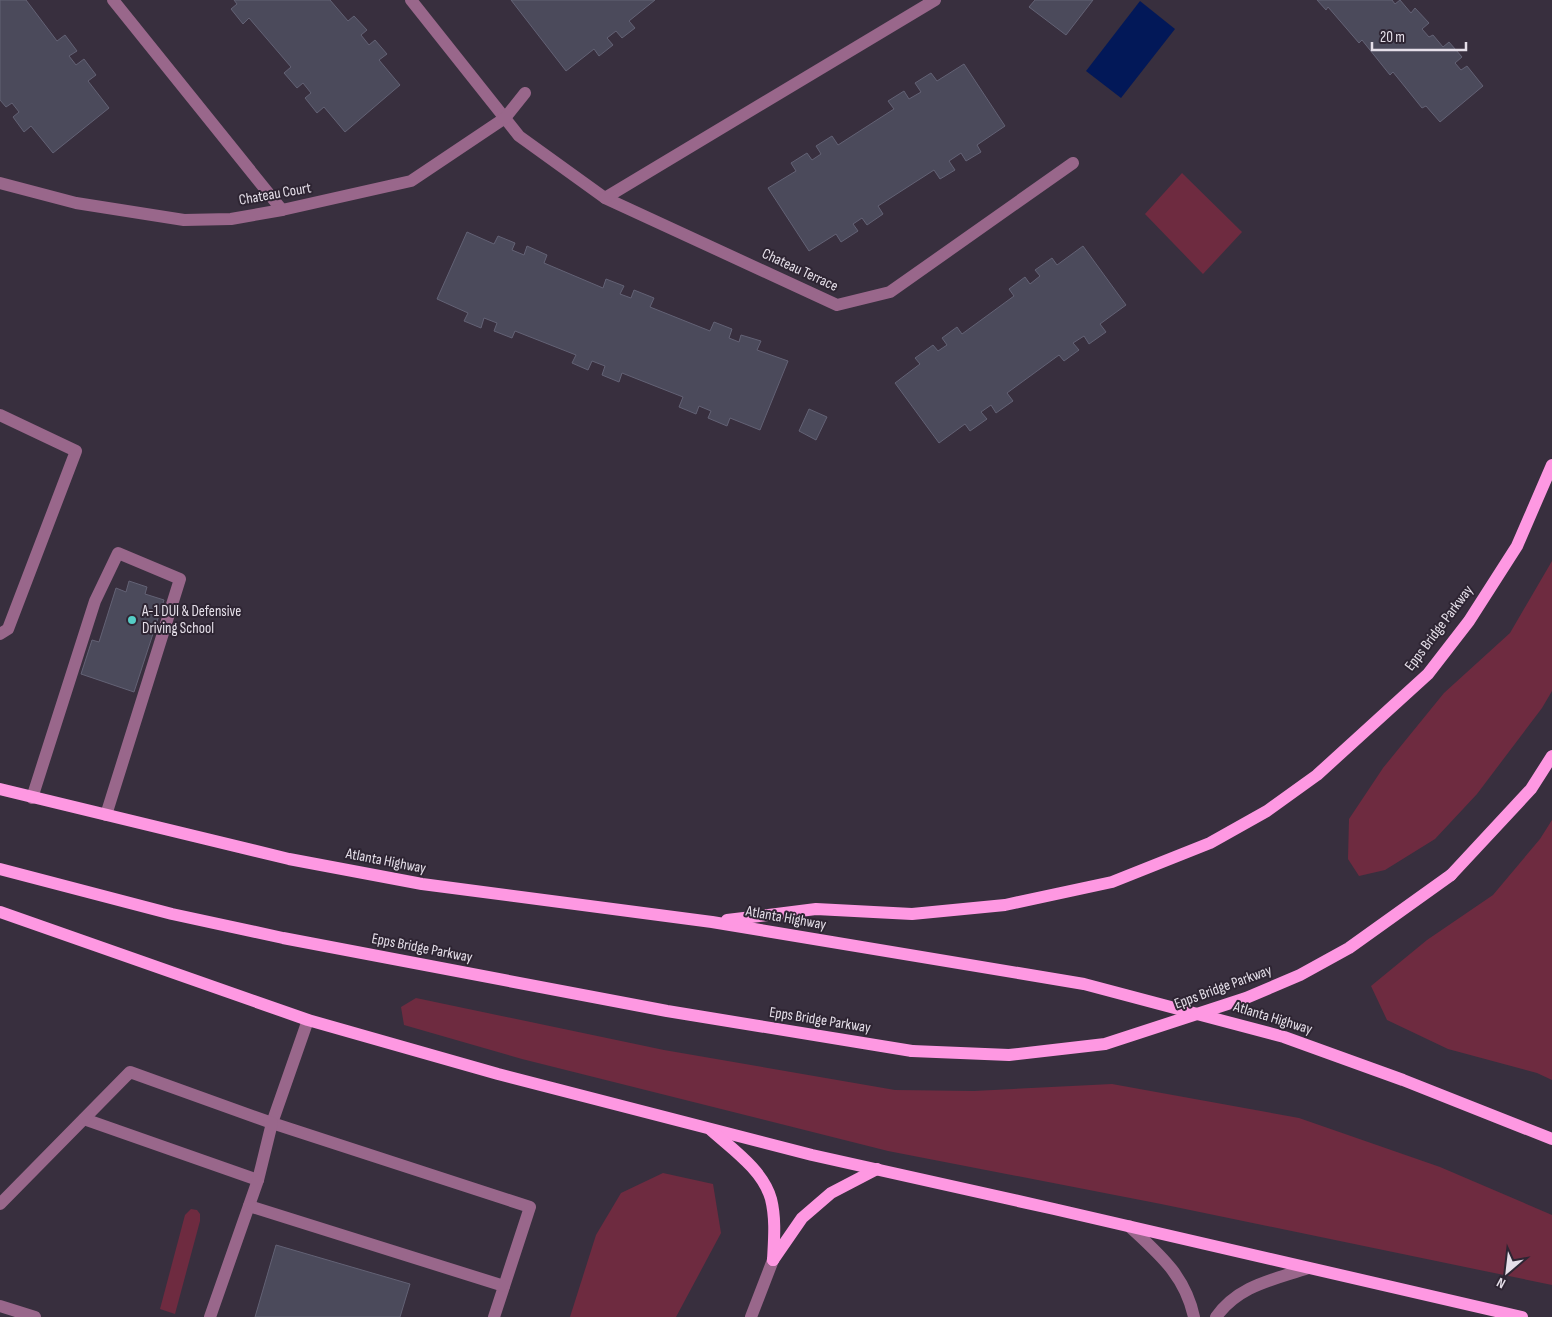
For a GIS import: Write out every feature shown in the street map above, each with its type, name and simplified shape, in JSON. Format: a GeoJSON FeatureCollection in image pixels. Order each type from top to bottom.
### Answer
{"type":"FeatureCollection","features":[{"type":"Feature","properties":{"kind":"main road","name":"Epps Bridge Parkway"},"geometry":{"type":"LineString","coordinates":[[712,922],[816,909],[912,914],[1005,906],[1112,882],[1210,843],[1267,811],[1317,775],[1428,674],[1469,621],[1517,546],[1552,465]]}},
{"type":"Feature","properties":{"kind":"main road","name":"Epps Bridge Parkway"},"geometry":{"type":"LineString","coordinates":[[0,869],[172,914],[283,938],[667,1012],[912,1051],[1010,1054],[1105,1044],[1236,1001],[1300,975],[1349,948],[1451,876],[1531,789],[1552,756]]}},
{"type":"Feature","properties":{"kind":"main road","name":"Atlanta Highway"},"geometry":{"type":"LineString","coordinates":[[0,789],[289,859],[422,884],[712,922],[1084,984],[1284,1036],[1403,1080],[1552,1139]]}},
{"type":"Feature","properties":{"kind":"main road"},"geometry":{"type":"LineString","coordinates":[[0,912],[308,1020],[498,1074],[812,1155],[1522,1317]]}},
{"type":"Feature","properties":{"kind":"main road"},"geometry":{"type":"LineString","coordinates":[[709,1128],[762,1180],[770,1198],[774,1221],[773,1260]]}},
{"type":"Feature","properties":{"kind":"main road"},"geometry":{"type":"LineString","coordinates":[[773,1260],[802,1218],[831,1193],[877,1169]]}},
{"type":"Feature","properties":{"kind":"street"},"geometry":{"type":"LineString","coordinates":[[113,0],[282,210]]}},
{"type":"Feature","properties":{"kind":"street","name":"Chateau Terrace"},"geometry":{"type":"LineString","coordinates":[[411,0],[519,136],[605,198],[838,305],[890,292],[1073,163]]}},
{"type":"Feature","properties":{"kind":"street"},"geometry":{"type":"LineString","coordinates":[[605,198],[935,0]]}},
{"type":"Feature","properties":{"kind":"street","name":"Chateau Court"},"geometry":{"type":"LineString","coordinates":[[0,183],[76,203],[184,220],[231,218],[282,210],[411,181],[505,118],[526,93]]}},
{"type":"Feature","properties":{"kind":"street"},"geometry":{"type":"LineString","coordinates":[[0,634],[8,629],[76,451],[1,417]]}},
{"type":"Feature","properties":{"kind":"street"},"geometry":{"type":"LineString","coordinates":[[32,798],[94,601],[118,553],[180,579],[106,815]]}},
{"type":"Feature","properties":{"kind":"street"},"geometry":{"type":"LineString","coordinates":[[210,1317],[258,1180],[272,1123],[308,1020]]}},
{"type":"Feature","properties":{"kind":"street"},"geometry":{"type":"LineString","coordinates":[[0,1204],[130,1072],[272,1123],[530,1207],[494,1317]]}},
{"type":"Feature","properties":{"kind":"street"},"geometry":{"type":"LineString","coordinates":[[84,1119],[258,1180]]}},
{"type":"Feature","properties":{"kind":"street"},"geometry":{"type":"LineString","coordinates":[[249,1206],[504,1286]]}},
{"type":"Feature","properties":{"kind":"street"},"geometry":{"type":"LineString","coordinates":[[1129,1226],[1166,1261],[1178,1276],[1187,1293],[1194,1317]]}},
{"type":"Feature","properties":{"kind":"street"},"geometry":{"type":"LineString","coordinates":[[752,1317],[773,1260]]}},
{"type":"Feature","properties":{"kind":"street"},"geometry":{"type":"LineString","coordinates":[[1216,1317],[1225,1305],[1243,1290],[1308,1268]]}},
{"type":"Feature","properties":{"kind":"street"},"geometry":{"type":"LineString","coordinates":[[0,1306],[35,1317]]}},
{"type":"Feature","properties":{"kind":"shaded area"},"geometry":{"type":"Polygon","coordinates":[[[1140,1],[1175,29],[1121,98],[1086,71],[1140,1]]]}},
{"type":"Feature","properties":{"kind":"shaded area"},"geometry":{"type":"Polygon","coordinates":[[[1182,173],[1242,232],[1203,274],[1145,214],[1182,173]]]}},
{"type":"Feature","properties":{"kind":"shaded area"},"geometry":{"type":"Polygon","coordinates":[[[1552,561],[1552,691],[1542,708],[1477,794],[1435,839],[1385,870],[1359,876],[1348,859],[1349,819],[1383,768],[1444,693],[1510,633],[1552,561]]]}},
{"type":"Feature","properties":{"kind":"shaded area"},"geometry":{"type":"Polygon","coordinates":[[[1552,820],[1552,1080],[1537,1073],[1448,1049],[1387,1020],[1371,986],[1427,940],[1493,895],[1540,839],[1552,820]]]}},
{"type":"Feature","properties":{"kind":"shaded area"},"geometry":{"type":"Polygon","coordinates":[[[416,998],[664,1050],[895,1090],[974,1091],[1112,1084],[1299,1118],[1440,1167],[1552,1215],[1552,1285],[1161,1204],[888,1151],[522,1059],[404,1025],[401,1007],[416,998]]]}},
{"type":"Feature","properties":{"kind":"shaded area"},"geometry":{"type":"Polygon","coordinates":[[[663,1173],[713,1184],[721,1233],[676,1317],[570,1317],[596,1235],[621,1193],[663,1173]]]}},
{"type":"Feature","properties":{"kind":"shaded area"},"geometry":{"type":"Polygon","coordinates":[[[191,1209],[197,1210],[200,1214],[200,1221],[175,1314],[160,1309],[185,1215],[191,1209]]]}},
{"type":"Feature","properties":{"kind":"building"},"geometry":{"type":"Polygon","coordinates":[[[0,0],[26,0],[57,41],[65,35],[77,51],[69,56],[76,65],[84,59],[96,75],[88,81],[109,108],[53,153],[31,126],[24,132],[13,117],[19,112],[12,103],[6,107],[0,100],[0,0]]]}},
{"type":"Feature","properties":{"kind":"building"},"geometry":{"type":"Polygon","coordinates":[[[234,0],[330,0],[348,21],[354,16],[367,30],[361,35],[369,45],[375,40],[387,54],[379,60],[400,85],[345,132],[324,107],[317,113],[305,98],[311,93],[303,83],[297,88],[284,73],[291,67],[249,18],[243,24],[231,9],[237,4],[234,0]]]}},
{"type":"Feature","properties":{"kind":"building"},"geometry":{"type":"Polygon","coordinates":[[[511,0],[655,0],[629,21],[635,28],[622,38],[616,31],[607,38],[613,45],[599,56],[594,49],[566,71],[511,0]]]}},
{"type":"Feature","properties":{"kind":"building"},"geometry":{"type":"Polygon","coordinates":[[[1035,0],[1093,0],[1066,35],[1029,7],[1035,0]]]}},
{"type":"Feature","properties":{"kind":"building"},"geometry":{"type":"Polygon","coordinates":[[[1317,0],[1392,0],[1395,4],[1400,0],[1411,13],[1415,8],[1429,23],[1422,29],[1429,37],[1433,35],[1443,47],[1449,42],[1462,57],[1455,63],[1461,70],[1467,66],[1483,86],[1440,122],[1426,106],[1422,108],[1393,72],[1390,75],[1362,40],[1359,43],[1328,7],[1326,10],[1317,0]]]}},
{"type":"Feature","properties":{"kind":"building"},"geometry":{"type":"Polygon","coordinates":[[[964,64],[1005,126],[977,145],[981,152],[966,161],[961,153],[949,161],[955,170],[940,179],[934,170],[878,206],[883,214],[867,225],[862,218],[853,224],[858,231],[841,242],[836,234],[809,251],[768,188],[796,171],[791,163],[807,153],[812,160],[821,154],[816,146],[832,136],[838,145],[894,109],[888,101],[904,91],[909,99],[921,92],[915,83],[931,73],[937,81],[964,64]]]}},
{"type":"Feature","properties":{"kind":"building"},"geometry":{"type":"Polygon","coordinates":[[[467,232],[494,244],[498,236],[515,243],[512,250],[524,255],[527,246],[547,255],[544,263],[603,288],[606,279],[624,286],[620,294],[631,298],[634,290],[654,298],[650,307],[710,331],[714,322],[732,329],[729,338],[739,342],[741,335],[761,341],[757,350],[788,361],[760,430],[730,418],[727,426],[708,418],[711,411],[699,406],[696,414],[679,407],[683,397],[622,373],[619,382],[602,375],[605,366],[592,361],[588,370],[572,363],[576,355],[515,331],[512,338],[494,331],[497,323],[484,318],[481,328],[464,321],[468,313],[437,299],[467,232]]]}},
{"type":"Feature","properties":{"kind":"building"},"geometry":{"type":"Polygon","coordinates":[[[1083,246],[1126,305],[1100,324],[1106,332],[1089,344],[1084,336],[1073,343],[1079,350],[1064,361],[1059,355],[1007,393],[1013,401],[996,413],[991,405],[981,412],[987,419],[970,431],[965,424],[939,443],[895,383],[920,364],[915,358],[933,345],[938,351],[947,345],[942,338],[957,327],[962,334],[1014,296],[1009,289],[1025,277],[1030,284],[1040,276],[1035,270],[1052,258],[1057,265],[1083,246]]]}},
{"type":"Feature","properties":{"kind":"building"},"geometry":{"type":"Polygon","coordinates":[[[809,409],[827,417],[816,440],[799,431],[809,409]]]}},
{"type":"Feature","properties":{"kind":"building","name":"A-1 DUI & Defensive Driving School"},"geometry":{"type":"Polygon","coordinates":[[[129,581],[147,587],[145,594],[164,600],[134,692],[81,674],[92,640],[99,642],[116,588],[126,592],[129,581]]]}},
{"type":"Feature","properties":{"kind":"building"},"geometry":{"type":"Polygon","coordinates":[[[276,1245],[410,1284],[400,1317],[255,1317],[276,1245]]]}},
{"type":"Feature","properties":{"kind":"place","name":"A-1 DUI & Defensive Driving School"},"geometry":{"type":"Point","coordinates":[132,620]}}]}
